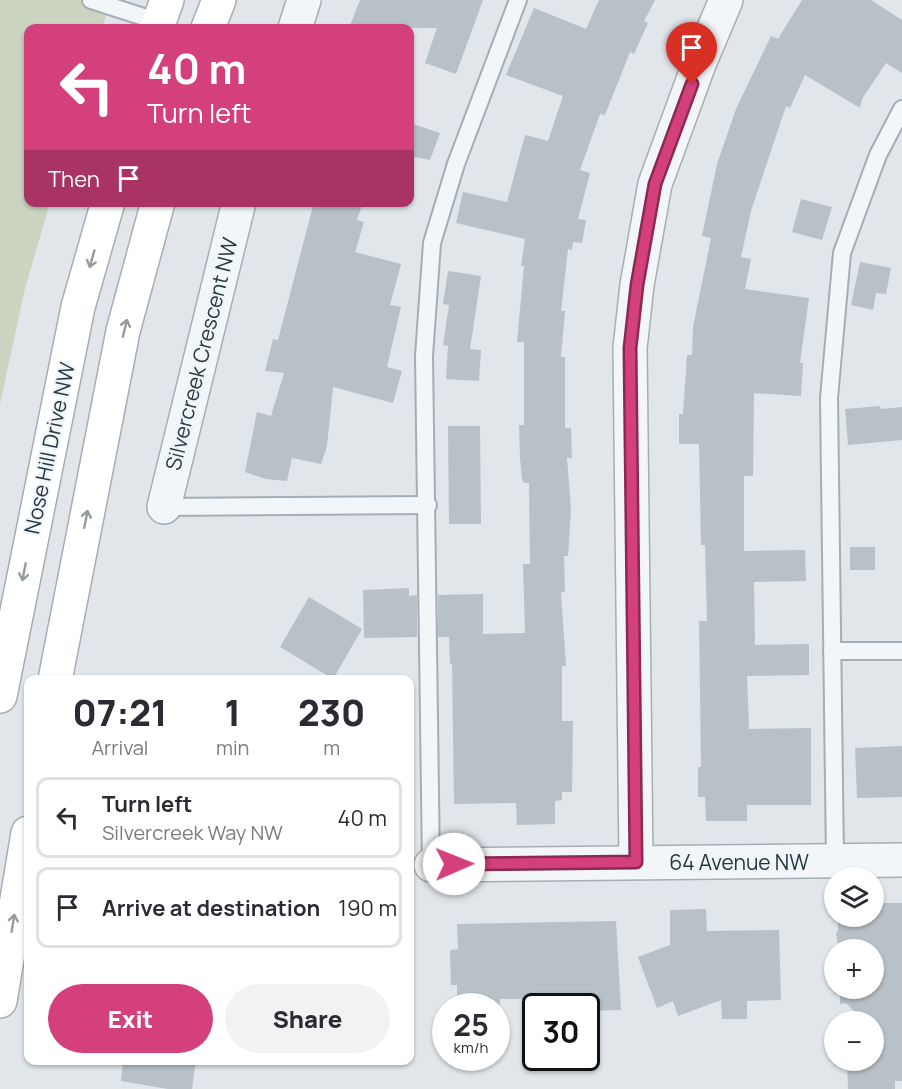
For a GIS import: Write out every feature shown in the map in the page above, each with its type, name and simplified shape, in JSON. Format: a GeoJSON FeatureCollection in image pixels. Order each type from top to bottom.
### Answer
{"type":"FeatureCollection","features":[{"type":"Feature","properties":{"kind":"main road"},"geometry":{"type":"LineString","coordinates":[[210,24],[219,0]]}},
{"type":"Feature","properties":{"kind":"main road","name":"Nose Hill Drive NW"},"geometry":{"type":"LineString","coordinates":[[0,696],[78,307],[107,207]]}},
{"type":"Feature","properties":{"kind":"main road"},"geometry":{"type":"LineString","coordinates":[[56,675],[123,331],[157,207]]}},
{"type":"Feature","properties":{"kind":"main road"},"geometry":{"type":"LineString","coordinates":[[0,1001],[24,857]]}},
{"type":"Feature","properties":{"kind":"street"},"geometry":{"type":"LineString","coordinates":[[296,24],[304,0]]}},
{"type":"Feature","properties":{"kind":"street"},"geometry":{"type":"LineString","coordinates":[[636,862],[630,348],[637,285],[655,184],[699,64],[726,0]]}},
{"type":"Feature","properties":{"kind":"street","name":"Silvercreek Crescent NW"},"geometry":{"type":"LineString","coordinates":[[164,507],[238,207]]}},
{"type":"Feature","properties":{"kind":"street","name":"64 Avenue NW"},"geometry":{"type":"LineString","coordinates":[[431,865],[902,860]]}},
{"type":"Feature","properties":{"kind":"lane"},"geometry":{"type":"LineString","coordinates":[[91,0],[161,17]]}},
{"type":"Feature","properties":{"kind":"lane"},"geometry":{"type":"LineString","coordinates":[[431,865],[428,505],[424,356],[432,243],[456,164],[518,0]]}},
{"type":"Feature","properties":{"kind":"lane"},"geometry":{"type":"LineString","coordinates":[[835,861],[828,398],[842,253],[878,154],[902,109]]}},
{"type":"Feature","properties":{"kind":"lane"},"geometry":{"type":"LineString","coordinates":[[164,507],[428,505]]}},
{"type":"Feature","properties":{"kind":"lane"},"geometry":{"type":"LineString","coordinates":[[832,651],[902,651]]}},
{"type":"Feature","properties":{"kind":"green space"},"geometry":{"type":"Polygon","coordinates":[[[0,0],[111,0],[103,24],[24,24],[24,207],[49,207],[25,288],[0,404],[0,0]]]}},
{"type":"Feature","properties":{"kind":"building"},"geometry":{"type":"Polygon","coordinates":[[[360,0],[483,0],[456,74],[425,63],[437,28],[414,28],[414,24],[351,24],[360,0]]]}},
{"type":"Feature","properties":{"kind":"building"},"geometry":{"type":"Polygon","coordinates":[[[599,0],[655,0],[644,21],[648,23],[634,54],[630,52],[605,115],[600,114],[580,170],[590,173],[578,219],[586,220],[582,243],[573,242],[572,250],[568,249],[561,311],[565,311],[561,357],[565,357],[565,428],[571,428],[572,458],[567,458],[571,510],[568,556],[564,556],[565,592],[561,592],[566,666],[562,666],[562,721],[573,721],[572,792],[562,792],[562,800],[555,801],[555,824],[517,825],[516,803],[454,804],[452,664],[450,664],[449,637],[438,637],[438,595],[483,594],[483,634],[525,633],[523,564],[530,564],[529,483],[524,483],[522,479],[520,458],[519,425],[524,425],[524,342],[517,342],[524,266],[521,266],[525,239],[456,223],[463,192],[507,202],[525,135],[548,141],[563,96],[506,75],[534,8],[586,29],[599,0]]]}},
{"type":"Feature","properties":{"kind":"building"},"geometry":{"type":"Polygon","coordinates":[[[802,0],[871,0],[902,20],[902,73],[886,63],[862,99],[860,108],[805,75],[790,108],[786,106],[751,211],[741,257],[751,259],[745,289],[809,298],[800,363],[803,363],[801,396],[754,393],[753,476],[744,476],[744,551],[805,550],[806,581],[754,582],[755,645],[809,644],[809,675],[747,676],[749,729],[811,728],[811,805],[747,805],[747,821],[706,821],[705,797],[698,797],[698,767],[701,767],[699,621],[707,621],[705,545],[701,545],[699,444],[679,444],[679,414],[683,414],[687,355],[692,355],[693,327],[711,238],[702,236],[717,164],[736,109],[771,36],[778,39],[802,0]]]}},
{"type":"Feature","properties":{"kind":"building"},"geometry":{"type":"Polygon","coordinates":[[[414,124],[440,133],[430,160],[414,157],[414,124]]]}},
{"type":"Feature","properties":{"kind":"building"},"geometry":{"type":"Polygon","coordinates":[[[801,199],[832,207],[822,240],[792,232],[801,199]]]}},
{"type":"Feature","properties":{"kind":"building"},"geometry":{"type":"Polygon","coordinates":[[[313,207],[361,207],[357,220],[364,222],[355,252],[401,264],[390,305],[401,307],[387,367],[402,371],[393,403],[333,387],[327,446],[321,464],[292,458],[287,481],[266,479],[245,472],[257,412],[271,416],[284,373],[265,371],[273,339],[278,340],[313,207]]]}},
{"type":"Feature","properties":{"kind":"building"},"geometry":{"type":"Polygon","coordinates":[[[860,262],[891,268],[886,294],[876,293],[873,310],[851,305],[860,262]]]}},
{"type":"Feature","properties":{"kind":"building"},"geometry":{"type":"Polygon","coordinates":[[[448,271],[481,276],[470,349],[481,350],[479,381],[446,379],[448,346],[443,345],[449,305],[443,304],[448,271]]]}},
{"type":"Feature","properties":{"kind":"building"},"geometry":{"type":"Polygon","coordinates":[[[880,406],[881,409],[902,407],[902,440],[848,445],[845,409],[880,406]]]}},
{"type":"Feature","properties":{"kind":"building"},"geometry":{"type":"Polygon","coordinates":[[[448,426],[480,426],[481,524],[449,524],[448,426]]]}},
{"type":"Feature","properties":{"kind":"building"},"geometry":{"type":"Polygon","coordinates":[[[850,547],[875,547],[875,570],[850,570],[850,547]]]}},
{"type":"Feature","properties":{"kind":"building"},"geometry":{"type":"Polygon","coordinates":[[[409,588],[409,596],[417,595],[417,637],[364,638],[363,590],[409,588]]]}},
{"type":"Feature","properties":{"kind":"building"},"geometry":{"type":"Polygon","coordinates":[[[309,597],[362,629],[335,675],[326,675],[280,647],[309,597]]]}},
{"type":"Feature","properties":{"kind":"building"},"geometry":{"type":"Polygon","coordinates":[[[902,746],[902,797],[857,798],[855,748],[902,746]]]}},
{"type":"Feature","properties":{"kind":"building"},"geometry":{"type":"Polygon","coordinates":[[[884,903],[902,903],[902,1081],[895,1081],[895,1089],[848,1089],[847,1071],[884,1071],[884,1011],[854,1011],[846,1003],[840,1004],[840,999],[884,999],[884,939],[837,939],[838,927],[884,927],[884,903]]]}},
{"type":"Feature","properties":{"kind":"building"},"geometry":{"type":"Polygon","coordinates":[[[706,909],[707,931],[779,930],[781,1000],[747,1001],[747,1019],[722,1019],[721,1000],[678,1016],[673,1001],[657,1008],[638,957],[670,945],[670,910],[706,909]]]}},
{"type":"Feature","properties":{"kind":"building"},"geometry":{"type":"Polygon","coordinates":[[[616,921],[621,1010],[600,1011],[600,993],[522,993],[522,999],[510,999],[510,993],[457,993],[457,985],[451,985],[450,950],[458,949],[457,924],[616,921]]]}},
{"type":"Feature","properties":{"kind":"building"},"geometry":{"type":"Polygon","coordinates":[[[123,1065],[195,1065],[192,1089],[168,1089],[121,1081],[123,1065]]]}},
{"type":"Feature","properties":{"kind":"route"},"geometry":{"type":"LineString","coordinates":[[454,864],[636,862],[629,454],[630,348],[637,285],[655,184],[692,84]]}}]}
